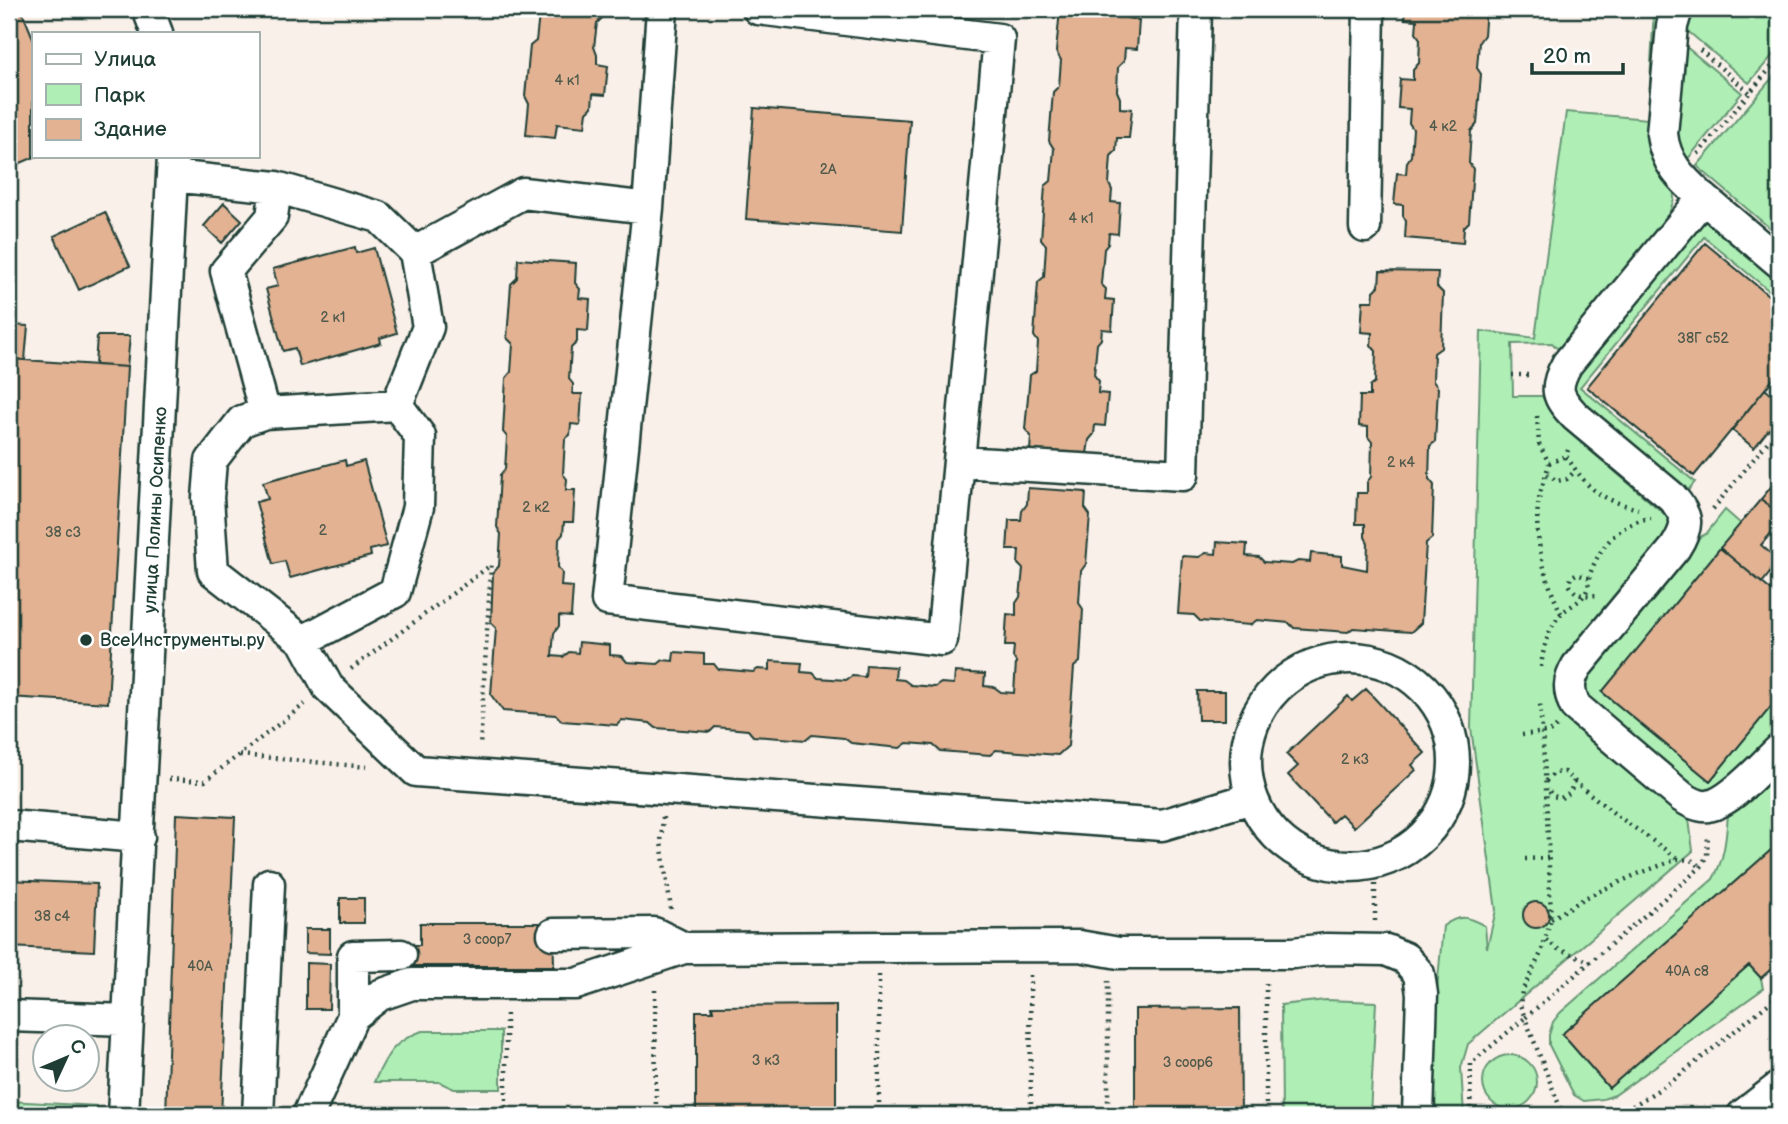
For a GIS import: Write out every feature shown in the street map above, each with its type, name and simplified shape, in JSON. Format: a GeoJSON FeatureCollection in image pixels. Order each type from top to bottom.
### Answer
{"type":"FeatureCollection","features":[{"type":"Feature","properties":{"kind":"street"},"geometry":{"type":"LineString","coordinates":[[148,9],[157,32]]}},
{"type":"Feature","properties":{"kind":"street"},"geometry":{"type":"LineString","coordinates":[[662,9],[648,208],[607,600],[942,640],[999,39],[758,9]]}},
{"type":"Feature","properties":{"kind":"street"},"geometry":{"type":"LineString","coordinates":[[958,462],[1183,475],[1196,9]]}},
{"type":"Feature","properties":{"kind":"street"},"geometry":{"type":"LineString","coordinates":[[1365,227],[1369,9]]}},
{"type":"Feature","properties":{"kind":"street"},"geometry":{"type":"LineString","coordinates":[[1674,18],[1662,134],[1668,159],[1680,176],[1703,198],[1779,262]]}},
{"type":"Feature","properties":{"kind":"street"},"geometry":{"type":"LineString","coordinates":[[172,166],[276,187],[379,217],[415,252],[428,327],[397,405]]}},
{"type":"Feature","properties":{"kind":"street","name":"улица Полины Осипенко"},"geometry":{"type":"LineString","coordinates":[[123,1115],[172,166]]}},
{"type":"Feature","properties":{"kind":"street"},"geometry":{"type":"LineString","coordinates":[[265,413],[226,271],[272,216],[276,187]]}},
{"type":"Feature","properties":{"kind":"street"},"geometry":{"type":"LineString","coordinates":[[415,252],[523,193],[648,208]]}},
{"type":"Feature","properties":{"kind":"street"},"geometry":{"type":"LineString","coordinates":[[1703,198],[1567,364],[1559,379],[1558,392],[1564,404],[1585,425],[1672,497],[1682,509],[1686,522],[1683,535],[1675,548],[1577,666],[1570,679],[1569,693],[1584,716],[1694,804],[1708,806],[1733,792],[1779,750]]}},
{"type":"Feature","properties":{"kind":"street"},"geometry":{"type":"LineString","coordinates":[[397,405],[265,413],[242,421],[211,461],[208,498],[213,571],[303,641],[328,687],[416,771],[1162,825],[1252,798]]}},
{"type":"Feature","properties":{"kind":"street"},"geometry":{"type":"LineString","coordinates":[[303,641],[395,592],[418,507],[420,436],[397,405]]}},
{"type":"Feature","properties":{"kind":"street"},"geometry":{"type":"LineString","coordinates":[[1368,659],[1398,670],[1425,690],[1438,706],[1451,737],[1454,769],[1451,791],[1442,811],[1430,829],[1414,844],[1396,856],[1376,863],[1332,865],[1311,859],[1292,849],[1275,835],[1252,798],[1245,755],[1249,734],[1258,713],[1270,695],[1285,680],[1304,668],[1324,661],[1368,659]]}},
{"type":"Feature","properties":{"kind":"street"},"geometry":{"type":"LineString","coordinates":[[9,826],[139,837]]}},
{"type":"Feature","properties":{"kind":"street"},"geometry":{"type":"LineString","coordinates":[[258,1115],[269,884]]}},
{"type":"Feature","properties":{"kind":"street"},"geometry":{"type":"LineString","coordinates":[[553,934],[654,933],[672,950]]}},
{"type":"Feature","properties":{"kind":"street"},"geometry":{"type":"LineString","coordinates":[[353,1016],[380,995],[412,984],[576,984],[672,950],[1079,946],[1119,953],[1386,950],[1405,958],[1419,974],[1422,994],[1418,1115]]}},
{"type":"Feature","properties":{"kind":"street"},"geometry":{"type":"LineString","coordinates":[[308,1114],[353,1016],[353,956],[401,956]]}},
{"type":"Feature","properties":{"kind":"street"},"geometry":{"type":"LineString","coordinates":[[9,1016],[128,1020]]}},
{"type":"Feature","properties":{"kind":"street"},"geometry":{"type":"LineString","coordinates":[[1743,1115],[1779,1087]]}},
{"type":"Feature","properties":{"kind":"path"},"geometry":{"type":"LineString","coordinates":[[1674,18],[1750,93]]}},
{"type":"Feature","properties":{"kind":"path"},"geometry":{"type":"LineString","coordinates":[[1680,176],[1779,58]]}},
{"type":"Feature","properties":{"kind":"path"},"geometry":{"type":"LineString","coordinates":[[1537,414],[1538,444],[1549,463],[1538,506],[1541,555],[1549,589],[1562,613],[1551,628],[1543,652],[1539,678]]}},
{"type":"Feature","properties":{"kind":"path"},"geometry":{"type":"LineString","coordinates":[[1549,463],[1566,456],[1572,442],[1585,425]]}},
{"type":"Feature","properties":{"kind":"path"},"geometry":{"type":"LineString","coordinates":[[1566,456],[1575,471],[1598,496],[1639,510]]}},
{"type":"Feature","properties":{"kind":"path"},"geometry":{"type":"LineString","coordinates":[[1547,474],[1558,481],[1567,480],[1575,471]]}},
{"type":"Feature","properties":{"kind":"path"},"geometry":{"type":"LineString","coordinates":[[1651,513],[1662,517]]}},
{"type":"Feature","properties":{"kind":"path"},"geometry":{"type":"LineString","coordinates":[[140,778],[205,781],[491,565],[478,775]]}},
{"type":"Feature","properties":{"kind":"path"},"geometry":{"type":"LineString","coordinates":[[1589,578],[1576,573],[1571,577],[1569,584],[1573,592],[1583,596],[1611,597],[1628,604]]}},
{"type":"Feature","properties":{"kind":"path"},"geometry":{"type":"LineString","coordinates":[[1540,699],[1551,919],[1541,953],[1521,991],[1520,1005],[1563,1115]]}},
{"type":"Feature","properties":{"kind":"path"},"geometry":{"type":"LineString","coordinates":[[239,755],[416,771]]}},
{"type":"Feature","properties":{"kind":"path"},"geometry":{"type":"LineString","coordinates":[[1546,785],[1553,773],[1565,772],[1615,814],[1678,859]]}},
{"type":"Feature","properties":{"kind":"path"},"geometry":{"type":"LineString","coordinates":[[1546,785],[1553,796],[1561,798],[1570,793],[1574,781]]}},
{"type":"Feature","properties":{"kind":"path"},"geometry":{"type":"LineString","coordinates":[[656,1112],[672,950],[661,842],[665,789]]}},
{"type":"Feature","properties":{"kind":"path"},"geometry":{"type":"LineString","coordinates":[[1470,1115],[1471,1063],[1701,867],[1707,855],[1708,806]]}},
{"type":"Feature","properties":{"kind":"path"},"geometry":{"type":"LineString","coordinates":[[1525,859],[1548,858]]}},
{"type":"Feature","properties":{"kind":"path"},"geometry":{"type":"LineString","coordinates":[[1551,919],[1585,898],[1678,859],[1691,860],[1701,867]]}},
{"type":"Feature","properties":{"kind":"path"},"geometry":{"type":"LineString","coordinates":[[1374,950],[1376,863]]}},
{"type":"Feature","properties":{"kind":"path"},"geometry":{"type":"LineString","coordinates":[[1545,940],[1558,949],[1590,962]]}},
{"type":"Feature","properties":{"kind":"path"},"geometry":{"type":"LineString","coordinates":[[878,947],[879,1110]]}},
{"type":"Feature","properties":{"kind":"path"},"geometry":{"type":"LineString","coordinates":[[1027,1111],[1030,947]]}},
{"type":"Feature","properties":{"kind":"path"},"geometry":{"type":"LineString","coordinates":[[872,1115],[879,1110],[1108,1109],[1107,951]]}},
{"type":"Feature","properties":{"kind":"path"},"geometry":{"type":"LineString","coordinates":[[1265,953],[1266,1115]]}},
{"type":"Feature","properties":{"kind":"path"},"geometry":{"type":"LineString","coordinates":[[505,985],[509,1113]]}},
{"type":"Feature","properties":{"kind":"path"},"geometry":{"type":"LineString","coordinates":[[1592,1115],[1606,1115],[1628,1109],[1663,1087],[1779,995]]}},
{"type":"Feature","properties":{"kind":"path"},"geometry":{"type":"LineString","coordinates":[[308,1114],[656,1112],[662,1115]]}},
{"type":"Feature","properties":{"kind":"green space"},"geometry":{"type":"Polygon","coordinates":[[[1654,9],[1666,9],[1674,199],[1667,220],[1559,350],[1552,343],[1512,344],[1513,396],[1542,396],[1564,428],[1668,517],[1670,523],[1662,539],[1564,657],[1556,677],[1554,694],[1560,710],[1574,727],[1673,810],[1689,819],[1693,851],[1468,1044],[1461,1068],[1464,1115],[1436,1115],[1433,1033],[1443,926],[1459,918],[1468,918],[1485,926],[1487,948],[1496,910],[1471,728],[1481,331],[1535,338],[1566,112],[1648,119],[1654,9]]]}},
{"type":"Feature","properties":{"kind":"green space"},"geometry":{"type":"Polygon","coordinates":[[[1700,9],[1779,9],[1779,48],[1749,83],[1684,28],[1700,9]]]}},
{"type":"Feature","properties":{"kind":"green space"},"geometry":{"type":"Polygon","coordinates":[[[1679,41],[1742,93],[1682,166],[1676,155],[1679,41]]]}},
{"type":"Feature","properties":{"kind":"green space"},"geometry":{"type":"Polygon","coordinates":[[[1779,70],[1779,236],[1697,166],[1779,70]]]}},
{"type":"Feature","properties":{"kind":"green space"},"geometry":{"type":"Polygon","coordinates":[[[1710,219],[1779,274],[1779,299],[1704,237],[1580,387],[1695,482],[1685,494],[1574,398],[1571,382],[1703,220],[1710,219]]]}},
{"type":"Feature","properties":{"kind":"green space"},"geometry":{"type":"Polygon","coordinates":[[[1725,510],[1741,524],[1602,692],[1710,781],[1779,697],[1779,733],[1726,782],[1715,790],[1698,792],[1593,707],[1582,691],[1587,672],[1694,540],[1706,534],[1725,510]]]}},
{"type":"Feature","properties":{"kind":"green space"},"geometry":{"type":"Polygon","coordinates":[[[1777,773],[1779,843],[1562,1034],[1609,1087],[1749,965],[1761,978],[1763,989],[1615,1095],[1584,1101],[1574,1095],[1549,1045],[1553,1022],[1713,879],[1726,840],[1728,814],[1777,773]]]}},
{"type":"Feature","properties":{"kind":"green space"},"geometry":{"type":"Polygon","coordinates":[[[1326,1000],[1376,1002],[1370,1115],[1282,1115],[1281,1005],[1326,1000]]]}},
{"type":"Feature","properties":{"kind":"green space"},"geometry":{"type":"Polygon","coordinates":[[[422,1031],[501,1031],[501,1089],[454,1089],[439,1082],[374,1082],[392,1050],[422,1031]]]}},
{"type":"Feature","properties":{"kind":"green space"},"geometry":{"type":"Polygon","coordinates":[[[1510,1055],[1529,1063],[1537,1082],[1529,1101],[1510,1109],[1491,1101],[1483,1082],[1491,1063],[1510,1055]]]}},
{"type":"Feature","properties":{"kind":"green space"},"geometry":{"type":"Polygon","coordinates":[[[9,1101],[97,1106],[97,1115],[9,1115],[9,1101]]]}},
{"type":"Feature","properties":{"kind":"building"},"geometry":{"type":"Polygon","coordinates":[[[9,9],[21,9],[32,36],[32,158],[9,168],[9,9]]]}},
{"type":"Feature","properties":{"kind":"building"},"geometry":{"type":"Polygon","coordinates":[[[535,9],[602,9],[594,47],[597,64],[608,66],[605,95],[593,94],[585,127],[557,124],[555,138],[526,135],[529,104],[525,96],[530,46],[536,41],[539,15],[535,9]]]}},
{"type":"Feature","properties":{"kind":"building"},"geometry":{"type":"Polygon","coordinates":[[[1060,9],[1128,9],[1127,18],[1139,20],[1137,49],[1125,48],[1124,61],[1118,67],[1117,91],[1120,108],[1132,109],[1129,138],[1117,138],[1116,151],[1111,156],[1111,202],[1120,203],[1118,234],[1109,233],[1108,244],[1104,249],[1101,284],[1106,289],[1105,299],[1114,300],[1112,330],[1102,329],[1101,339],[1097,344],[1094,375],[1099,381],[1098,393],[1108,394],[1105,426],[1095,425],[1087,454],[1030,451],[1031,436],[1025,429],[1030,375],[1036,371],[1038,342],[1034,336],[1038,282],[1044,277],[1046,245],[1041,239],[1045,186],[1051,181],[1054,149],[1049,141],[1053,92],[1059,86],[1061,60],[1056,52],[1060,9]]]}},
{"type":"Feature","properties":{"kind":"building"},"geometry":{"type":"Polygon","coordinates":[[[1406,9],[1486,9],[1484,35],[1479,42],[1477,68],[1481,74],[1477,124],[1471,131],[1469,163],[1473,169],[1469,222],[1464,227],[1463,243],[1405,238],[1403,205],[1394,204],[1397,173],[1406,174],[1407,162],[1411,156],[1413,129],[1409,123],[1410,109],[1398,108],[1400,79],[1413,80],[1413,70],[1419,63],[1420,39],[1416,33],[1417,20],[1405,19],[1406,9]]]}},
{"type":"Feature","properties":{"kind":"building"},"geometry":{"type":"Polygon","coordinates":[[[754,108],[910,120],[902,231],[746,219],[754,108]]]}},
{"type":"Feature","properties":{"kind":"building"},"geometry":{"type":"Polygon","coordinates":[[[224,203],[242,220],[222,243],[204,226],[224,203]]]}},
{"type":"Feature","properties":{"kind":"building"},"geometry":{"type":"Polygon","coordinates":[[[105,212],[130,266],[79,290],[54,236],[105,212]]]}},
{"type":"Feature","properties":{"kind":"building"},"geometry":{"type":"Polygon","coordinates":[[[1705,243],[1779,304],[1779,372],[1694,476],[1587,387],[1705,243]]]}},
{"type":"Feature","properties":{"kind":"building"},"geometry":{"type":"Polygon","coordinates":[[[355,247],[356,253],[374,248],[397,333],[380,338],[381,343],[300,366],[295,348],[283,351],[266,289],[278,286],[273,269],[355,247]]]}},
{"type":"Feature","properties":{"kind":"building"},"geometry":{"type":"Polygon","coordinates":[[[518,259],[576,263],[575,283],[580,289],[579,298],[590,299],[588,331],[577,330],[577,342],[571,348],[569,379],[573,384],[573,394],[582,394],[581,410],[580,425],[571,424],[570,435],[565,439],[563,474],[567,479],[566,490],[575,490],[573,522],[564,522],[563,534],[559,539],[558,567],[562,573],[561,586],[573,587],[571,617],[559,616],[552,656],[563,657],[569,652],[578,653],[579,642],[610,645],[610,655],[622,656],[627,662],[658,664],[663,660],[673,661],[674,652],[704,654],[704,664],[714,664],[718,669],[753,672],[758,669],[770,670],[770,661],[802,663],[801,672],[813,673],[818,678],[846,680],[852,676],[865,677],[866,665],[896,667],[895,679],[904,680],[911,685],[935,687],[941,683],[954,684],[955,672],[985,674],[984,686],[1014,693],[1014,646],[1005,646],[1007,614],[1016,615],[1023,569],[1018,564],[1019,550],[1007,550],[1009,520],[1021,520],[1022,511],[1027,504],[1028,488],[1086,492],[1085,508],[1090,515],[1086,564],[1081,571],[1079,603],[1083,609],[1080,662],[1074,667],[1068,746],[1058,755],[996,750],[990,755],[940,751],[933,745],[907,743],[900,748],[851,743],[844,738],[812,735],[806,740],[753,736],[748,730],[715,727],[710,732],[656,728],[650,723],[622,720],[617,725],[562,721],[556,715],[503,711],[491,695],[496,628],[491,623],[493,573],[499,566],[501,534],[497,527],[500,475],[505,469],[507,437],[503,432],[506,378],[511,372],[513,344],[507,338],[511,284],[517,278],[518,259]]]}},
{"type":"Feature","properties":{"kind":"building"},"geometry":{"type":"Polygon","coordinates":[[[1380,271],[1438,272],[1437,287],[1443,293],[1441,348],[1434,353],[1433,381],[1438,388],[1435,442],[1430,446],[1429,479],[1434,485],[1432,538],[1426,543],[1421,623],[1411,632],[1353,628],[1348,632],[1294,628],[1289,623],[1257,620],[1250,625],[1200,621],[1194,615],[1178,614],[1182,556],[1216,554],[1217,542],[1247,544],[1246,556],[1259,557],[1264,562],[1310,562],[1311,553],[1342,556],[1342,565],[1367,570],[1368,543],[1365,524],[1356,524],[1357,493],[1367,493],[1367,482],[1371,477],[1372,442],[1368,437],[1368,427],[1359,426],[1360,396],[1370,396],[1370,386],[1375,382],[1376,351],[1371,345],[1372,333],[1361,332],[1363,301],[1373,301],[1374,291],[1379,286],[1380,271]]]}},
{"type":"Feature","properties":{"kind":"building"},"geometry":{"type":"Polygon","coordinates":[[[9,325],[28,326],[25,360],[9,359],[9,325]]]}},
{"type":"Feature","properties":{"kind":"building"},"geometry":{"type":"Polygon","coordinates":[[[97,336],[130,336],[127,367],[95,365],[97,336]]]}},
{"type":"Feature","properties":{"kind":"building"},"geometry":{"type":"Polygon","coordinates":[[[9,359],[127,367],[108,703],[9,697],[9,359]]]}},
{"type":"Feature","properties":{"kind":"building"},"geometry":{"type":"Polygon","coordinates":[[[1765,389],[1779,401],[1779,438],[1769,429],[1754,448],[1732,430],[1765,389]]]}},
{"type":"Feature","properties":{"kind":"building"},"geometry":{"type":"Polygon","coordinates":[[[345,460],[346,466],[364,461],[387,546],[370,550],[371,556],[290,578],[285,561],[273,564],[256,502],[268,499],[263,482],[345,460]]]}},
{"type":"Feature","properties":{"kind":"building"},"geometry":{"type":"Polygon","coordinates":[[[1779,477],[1779,514],[1761,499],[1779,477]]]}},
{"type":"Feature","properties":{"kind":"building"},"geometry":{"type":"Polygon","coordinates":[[[1761,499],[1779,514],[1779,524],[1761,545],[1779,561],[1762,583],[1720,548],[1761,499]]]}},
{"type":"Feature","properties":{"kind":"building"},"geometry":{"type":"Polygon","coordinates":[[[1720,548],[1779,597],[1779,697],[1710,781],[1602,692],[1720,548]]]}},
{"type":"Feature","properties":{"kind":"building"},"geometry":{"type":"Polygon","coordinates":[[[1366,689],[1425,753],[1412,765],[1416,770],[1354,827],[1341,814],[1332,822],[1288,775],[1298,766],[1286,754],[1348,696],[1352,701],[1366,689]]]}},
{"type":"Feature","properties":{"kind":"building"},"geometry":{"type":"Polygon","coordinates":[[[1197,691],[1225,691],[1225,720],[1198,720],[1197,691]]]}},
{"type":"Feature","properties":{"kind":"building"},"geometry":{"type":"Polygon","coordinates":[[[176,814],[235,817],[221,1115],[166,1115],[176,814]]]}},
{"type":"Feature","properties":{"kind":"building"},"geometry":{"type":"Polygon","coordinates":[[[1779,843],[1779,938],[1771,945],[1779,955],[1779,962],[1761,978],[1749,965],[1609,1088],[1562,1034],[1779,843]]]}},
{"type":"Feature","properties":{"kind":"building"},"geometry":{"type":"Polygon","coordinates":[[[9,880],[97,884],[94,951],[9,947],[9,880]]]}},
{"type":"Feature","properties":{"kind":"building"},"geometry":{"type":"Polygon","coordinates":[[[340,898],[364,898],[364,923],[340,923],[340,898]]]}},
{"type":"Feature","properties":{"kind":"building"},"geometry":{"type":"Polygon","coordinates":[[[1536,902],[1545,906],[1549,915],[1545,924],[1536,928],[1527,924],[1523,915],[1527,906],[1536,902]]]}},
{"type":"Feature","properties":{"kind":"building"},"geometry":{"type":"Polygon","coordinates":[[[420,923],[553,923],[554,966],[400,966],[400,945],[420,945],[420,923]]]}},
{"type":"Feature","properties":{"kind":"building"},"geometry":{"type":"Polygon","coordinates":[[[305,929],[330,929],[330,954],[305,953],[305,929]]]}},
{"type":"Feature","properties":{"kind":"building"},"geometry":{"type":"Polygon","coordinates":[[[306,963],[330,964],[329,1009],[306,1009],[306,963]]]}},
{"type":"Feature","properties":{"kind":"building"},"geometry":{"type":"Polygon","coordinates":[[[836,1005],[836,1109],[823,1109],[823,1114],[714,1114],[714,1110],[696,1110],[696,1011],[713,1011],[712,1006],[836,1005]]]}},
{"type":"Feature","properties":{"kind":"building"},"geometry":{"type":"Polygon","coordinates":[[[1240,1008],[1241,1115],[1135,1115],[1135,1009],[1240,1008]]]}},
{"type":"Feature","properties":{"kind":"place","name":"ВсеИнструменты.ру"},"geometry":{"type":"Point","coordinates":[86,640]}}]}
